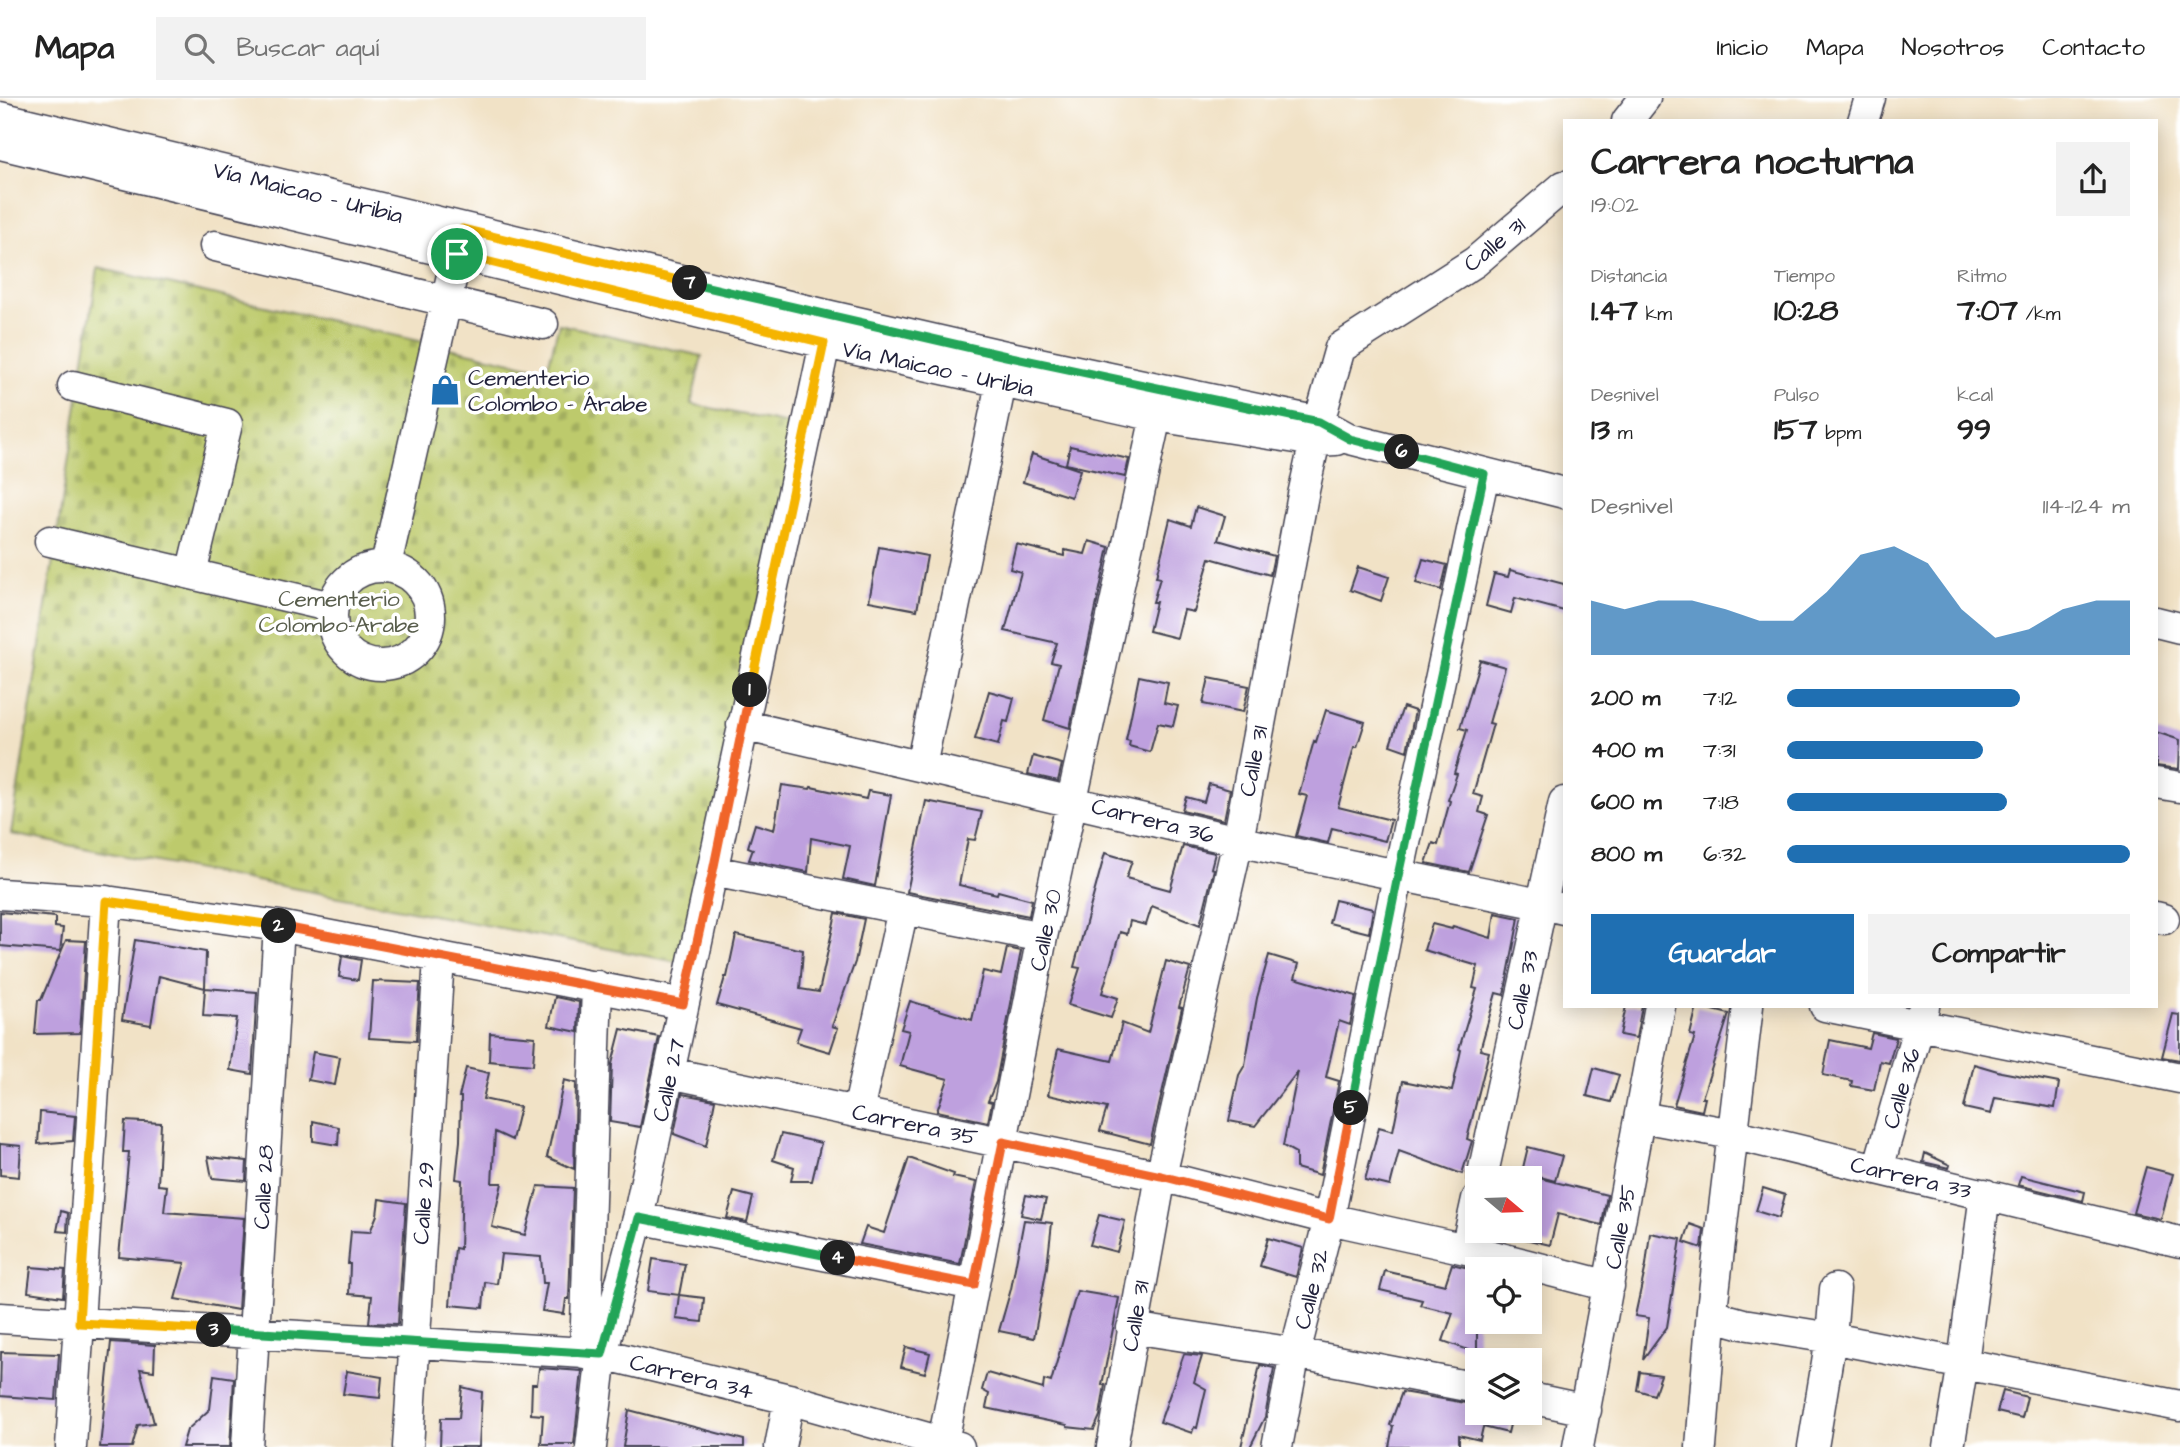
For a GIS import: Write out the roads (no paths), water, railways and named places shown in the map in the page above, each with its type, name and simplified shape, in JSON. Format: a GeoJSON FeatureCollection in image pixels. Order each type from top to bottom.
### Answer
{"type":"FeatureCollection","features":[{"type":"Feature","properties":{"kind":"street"},"geometry":{"type":"LineString","coordinates":[[1629,119],[1645,98]]}},
{"type":"Feature","properties":{"kind":"street"},"geometry":{"type":"LineString","coordinates":[[1864,119],[1870,98]]}},
{"type":"Feature","properties":{"kind":"street","name":"Vía Maicao - Uribia"},"geometry":{"type":"LineString","coordinates":[[0,117],[824,343],[1004,369],[1156,416],[1317,432]]}},
{"type":"Feature","properties":{"kind":"street","name":"Vía Maicao - Uribia"},"geometry":{"type":"LineString","coordinates":[[0,144],[459,242],[1004,369],[1350,439],[1563,493]]}},
{"type":"Feature","properties":{"kind":"street","name":"Calle 31"},"geometry":{"type":"LineString","coordinates":[[1112,1447],[1161,1176],[1238,841],[1317,432],[1340,348],[1475,262],[1563,187]]}},
{"type":"Feature","properties":{"kind":"street"},"geometry":{"type":"LineString","coordinates":[[386,565],[459,242]]}},
{"type":"Feature","properties":{"kind":"street"},"geometry":{"type":"LineString","coordinates":[[215,246],[543,324]]}},
{"type":"Feature","properties":{"kind":"street","name":"Calle 27"},"geometry":{"type":"LineString","coordinates":[[591,1447],[593,1354],[639,1218],[824,343]]}},
{"type":"Feature","properties":{"kind":"street"},"geometry":{"type":"LineString","coordinates":[[921,766],[1004,369]]}},
{"type":"Feature","properties":{"kind":"street"},"geometry":{"type":"LineString","coordinates":[[73,386],[227,425],[191,574]]}},
{"type":"Feature","properties":{"kind":"street","name":"Calle 30"},"geometry":{"type":"LineString","coordinates":[[948,1446],[974,1285],[1042,937],[1074,801],[1156,416]]}},
{"type":"Feature","properties":{"kind":"street","name":"Calle 32"},"geometry":{"type":"LineString","coordinates":[[1277,1447],[1295,1353],[1329,1219],[1398,876],[1484,474]]}},
{"type":"Feature","properties":{"kind":"street"},"geometry":{"type":"LineString","coordinates":[[50,541],[332,607]]}},
{"type":"Feature","properties":{"kind":"street"},"geometry":{"type":"LineString","coordinates":[[386,565],[409,573],[425,591],[432,614],[427,637],[412,655],[390,665],[366,663],[346,651],[334,630],[332,607],[344,583],[366,568],[386,565]]}},
{"type":"Feature","properties":{"kind":"street"},"geometry":{"type":"LineString","coordinates":[[2158,622],[2180,628]]}},
{"type":"Feature","properties":{"kind":"street","name":"Carrera 36"},"geometry":{"type":"LineString","coordinates":[[742,725],[1238,841],[1553,906]]}},
{"type":"Feature","properties":{"kind":"street"},"geometry":{"type":"LineString","coordinates":[[2158,783],[2180,787]]}},
{"type":"Feature","properties":{"kind":"street","name":"Calle 33"},"geometry":{"type":"LineString","coordinates":[[1485,1166],[1553,906],[1563,811]]}},
{"type":"Feature","properties":{"kind":"street"},"geometry":{"type":"LineString","coordinates":[[713,871],[1042,937]]}},
{"type":"Feature","properties":{"kind":"street"},"geometry":{"type":"LineString","coordinates":[[0,894],[106,901],[279,926],[683,1004]]}},
{"type":"Feature","properties":{"kind":"street"},"geometry":{"type":"LineString","coordinates":[[71,1447],[106,901]]}},
{"type":"Feature","properties":{"kind":"street"},"geometry":{"type":"LineString","coordinates":[[858,1112],[903,909]]}},
{"type":"Feature","properties":{"kind":"street","name":"Calle 28"},"geometry":{"type":"LineString","coordinates":[[247,1447],[279,926]]}},
{"type":"Feature","properties":{"kind":"street","name":"Calle 29"},"geometry":{"type":"LineString","coordinates":[[408,1447],[439,958]]}},
{"type":"Feature","properties":{"kind":"street"},"geometry":{"type":"LineString","coordinates":[[593,1354],[597,986]]}},
{"type":"Feature","properties":{"kind":"street","name":"Calle 35"},"geometry":{"type":"LineString","coordinates":[[1578,1447],[1660,1008]]}},
{"type":"Feature","properties":{"kind":"street"},"geometry":{"type":"LineString","coordinates":[[1701,1447],[1712,1309],[1748,1008]]}},
{"type":"Feature","properties":{"kind":"street"},"geometry":{"type":"LineString","coordinates":[[1844,1008],[1921,1016],[2180,1077]]}},
{"type":"Feature","properties":{"kind":"street","name":"Calle 36"},"geometry":{"type":"LineString","coordinates":[[1878,1169],[1921,1016]]}},
{"type":"Feature","properties":{"kind":"street","name":"Carrera 35"},"geometry":{"type":"LineString","coordinates":[[670,1073],[1161,1176],[1609,1286]]}},
{"type":"Feature","properties":{"kind":"street","name":"Carrera 33"},"geometry":{"type":"LineString","coordinates":[[1641,1117],[1732,1134],[2180,1242]]}},
{"type":"Feature","properties":{"kind":"street"},"geometry":{"type":"LineString","coordinates":[[1949,1447],[1985,1194]]}},
{"type":"Feature","properties":{"kind":"street"},"geometry":{"type":"LineString","coordinates":[[639,1218],[974,1285]]}},
{"type":"Feature","properties":{"kind":"street"},"geometry":{"type":"LineString","coordinates":[[1466,1249],[1467,1243]]}},
{"type":"Feature","properties":{"kind":"street"},"geometry":{"type":"LineString","coordinates":[[1813,1447],[1835,1289]]}},
{"type":"Feature","properties":{"kind":"street"},"geometry":{"type":"LineString","coordinates":[[1712,1309],[1725,1319],[1743,1324],[1830,1338],[2180,1406]]}},
{"type":"Feature","properties":{"kind":"street","name":"Carrera 34"},"geometry":{"type":"LineString","coordinates":[[0,1318],[593,1354],[789,1399],[948,1446]]}},
{"type":"Feature","properties":{"kind":"street"},"geometry":{"type":"LineString","coordinates":[[1132,1328],[1295,1353],[1465,1386]]}},
{"type":"Feature","properties":{"kind":"street"},"geometry":{"type":"LineString","coordinates":[[780,1447],[789,1399]]}},
{"type":"Feature","properties":{"kind":"street"},"geometry":{"type":"LineString","coordinates":[[1542,1401],[1586,1410]]}},
{"type":"Feature","properties":{"kind":"place","name":"Cementerio Colombo - Árabe"},"geometry":{"type":"Point","coordinates":[445,390]}},
{"type":"Feature","properties":{"kind":"park label","name":"Cementerio Colombo-Arabe"},"geometry":{"type":"Point","coordinates":[339,611]}}]}
